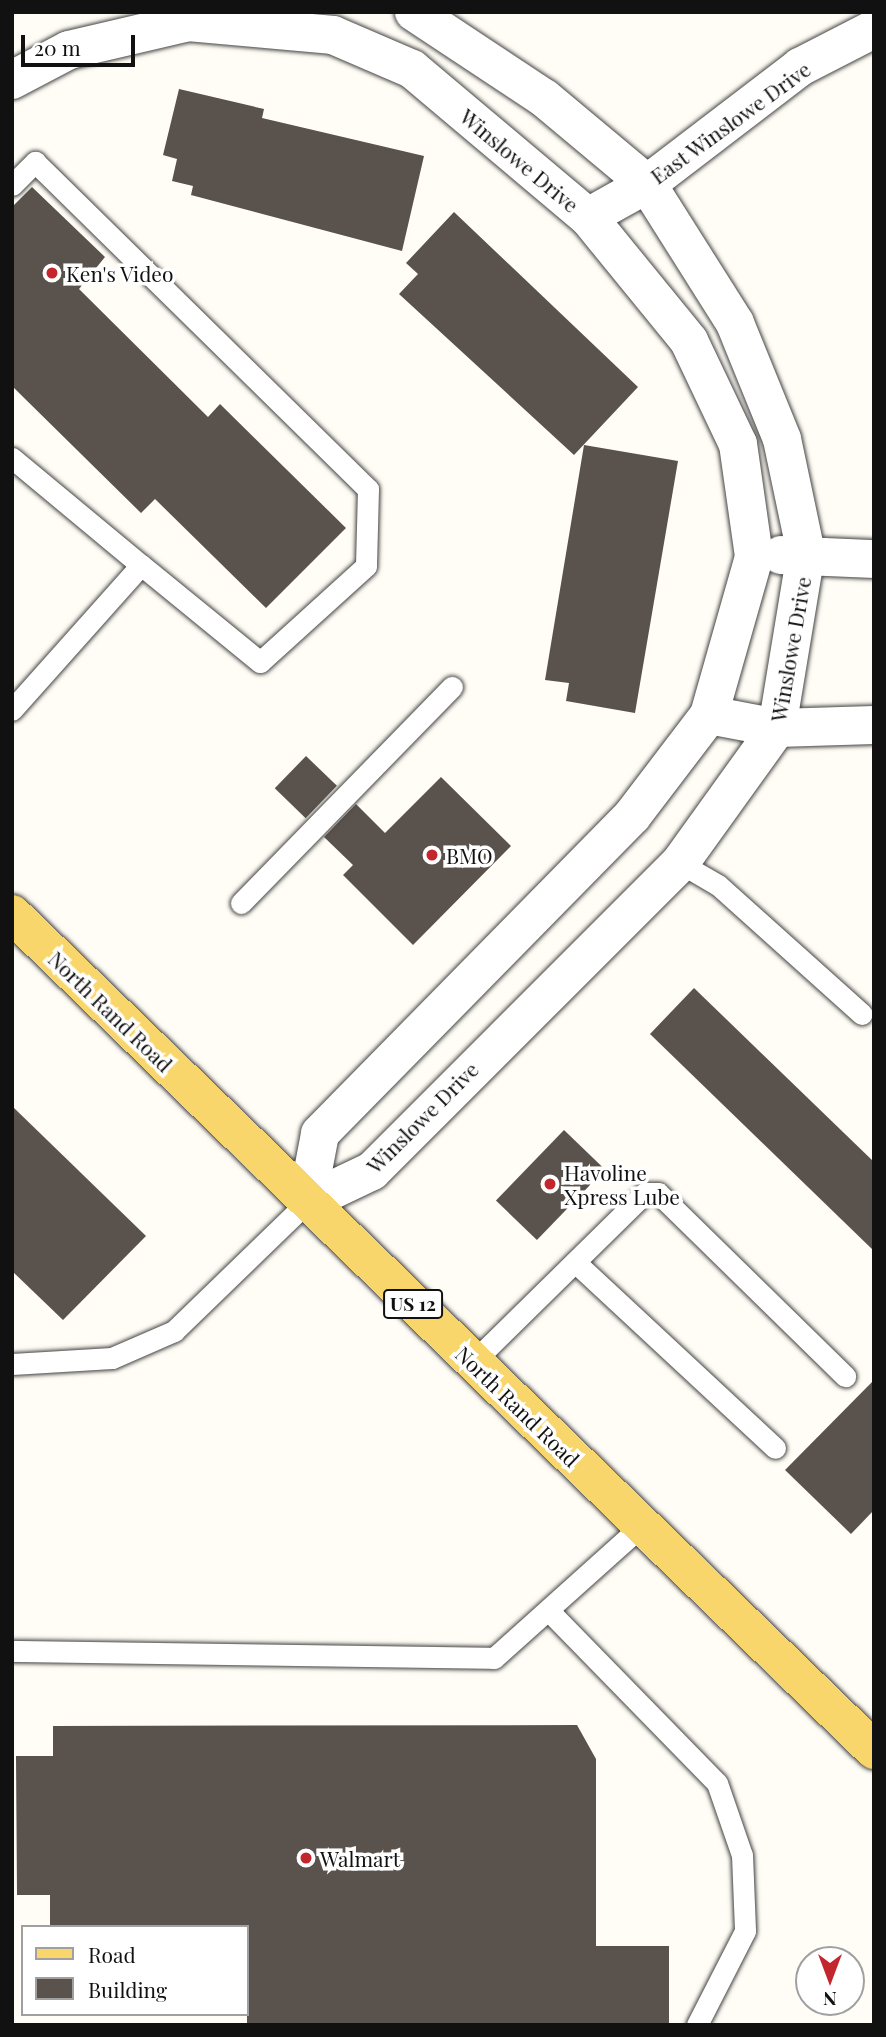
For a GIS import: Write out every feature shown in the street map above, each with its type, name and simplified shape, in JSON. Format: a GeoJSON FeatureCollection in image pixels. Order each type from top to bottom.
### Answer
{"type":"FeatureCollection","features":[{"type":"Feature","properties":{"kind":"main road","name":"North Rand Road"},"geometry":{"type":"LineString","coordinates":[[12,914],[874,1750]]}},
{"type":"Feature","properties":{"kind":"street","name":"Winslowe Drive"},"geometry":{"type":"LineString","coordinates":[[307,1202],[372,1171],[680,863],[778,728],[806,553],[782,439],[734,323],[647,184],[544,98],[414,12]]}},
{"type":"Feature","properties":{"kind":"street","name":"Winslowe Drive"},"geometry":{"type":"LineString","coordinates":[[12,80],[69,50],[188,22],[333,35],[412,69],[589,217],[689,341],[738,444],[754,557],[709,715],[632,816],[320,1134],[307,1202]]}},
{"type":"Feature","properties":{"kind":"street","name":"East Winslowe Drive"},"geometry":{"type":"LineString","coordinates":[[589,217],[647,184],[800,67],[874,29]]}},
{"type":"Feature","properties":{"kind":"street"},"geometry":{"type":"LineString","coordinates":[[754,557],[806,553],[874,559]]}},
{"type":"Feature","properties":{"kind":"street"},"geometry":{"type":"LineString","coordinates":[[709,715],[778,728],[874,725]]}},
{"type":"Feature","properties":{"kind":"lane"},"geometry":{"type":"LineString","coordinates":[[12,185],[35,162],[368,489],[366,566],[260,662],[12,458]]}},
{"type":"Feature","properties":{"kind":"lane"},"geometry":{"type":"LineString","coordinates":[[15,704],[141,565]]}},
{"type":"Feature","properties":{"kind":"lane"},"geometry":{"type":"LineString","coordinates":[[241,903],[452,687]]}},
{"type":"Feature","properties":{"kind":"lane"},"geometry":{"type":"LineString","coordinates":[[680,863],[718,885],[862,1014]]}},
{"type":"Feature","properties":{"kind":"lane"},"geometry":{"type":"LineString","coordinates":[[473,1362],[645,1192],[657,1192],[845,1376]]}},
{"type":"Feature","properties":{"kind":"lane"},"geometry":{"type":"LineString","coordinates":[[12,1364],[112,1358],[174,1331],[307,1202]]}},
{"type":"Feature","properties":{"kind":"lane"},"geometry":{"type":"LineString","coordinates":[[575,1262],[775,1448]]}},
{"type":"Feature","properties":{"kind":"lane"},"geometry":{"type":"LineString","coordinates":[[12,1651],[494,1658],[642,1525]]}},
{"type":"Feature","properties":{"kind":"lane"},"geometry":{"type":"LineString","coordinates":[[549,1611],[717,1783],[742,1855],[745,1931],[697,2025]]}},
{"type":"Feature","properties":{"kind":"building"},"geometry":{"type":"Polygon","coordinates":[[[179,89],[264,109],[262,118],[424,156],[402,251],[191,195],[193,186],[172,181],[177,159],[163,155],[179,89]]]}},
{"type":"Feature","properties":{"kind":"building"},"geometry":{"type":"Polygon","coordinates":[[[32,187],[105,257],[79,289],[208,417],[220,404],[346,528],[266,608],[155,499],[141,513],[12,386],[12,207],[32,187]]]}},
{"type":"Feature","properties":{"kind":"building"},"geometry":{"type":"Polygon","coordinates":[[[454,212],[638,387],[574,455],[399,294],[418,274],[406,263],[454,212]]]}},
{"type":"Feature","properties":{"kind":"building"},"geometry":{"type":"Polygon","coordinates":[[[584,445],[678,461],[635,713],[566,701],[569,683],[545,680],[584,445]]]}},
{"type":"Feature","properties":{"kind":"building"},"geometry":{"type":"Polygon","coordinates":[[[306,756],[337,786],[306,818],[275,788],[306,756]]]}},
{"type":"Feature","properties":{"kind":"building","name":"BMO"},"geometry":{"type":"Polygon","coordinates":[[[441,777],[511,846],[413,945],[343,875],[353,865],[324,837],[356,804],[385,833],[441,777]]]}},
{"type":"Feature","properties":{"kind":"building"},"geometry":{"type":"Polygon","coordinates":[[[694,988],[874,1162],[874,1251],[650,1034],[694,988]]]}},
{"type":"Feature","properties":{"kind":"building"},"geometry":{"type":"Polygon","coordinates":[[[12,1106],[146,1236],[63,1320],[12,1271],[12,1106]]]}},
{"type":"Feature","properties":{"kind":"building","name":"Havoline Xpress Lube"},"geometry":{"type":"Polygon","coordinates":[[[564,1130],[605,1170],[537,1240],[496,1200],[564,1130]]]}},
{"type":"Feature","properties":{"kind":"building"},"geometry":{"type":"Polygon","coordinates":[[[874,1380],[874,1510],[851,1534],[785,1470],[874,1380]]]}},
{"type":"Feature","properties":{"kind":"building","name":"Walmart"},"geometry":{"type":"Polygon","coordinates":[[[577,1725],[596,1759],[596,1946],[669,1946],[669,2025],[247,2025],[248,1925],[50,1925],[50,1895],[17,1895],[16,1756],[53,1756],[53,1726],[577,1725]]]}},
{"type":"Feature","properties":{"kind":"place","name":"Ken's Video"},"geometry":{"type":"Point","coordinates":[52,273]}},
{"type":"Feature","properties":{"kind":"place","name":"BMO"},"geometry":{"type":"Point","coordinates":[432,855]}},
{"type":"Feature","properties":{"kind":"place","name":"Havoline Xpress Lube"},"geometry":{"type":"Point","coordinates":[550,1184]}},
{"type":"Feature","properties":{"kind":"place","name":"Walmart"},"geometry":{"type":"Point","coordinates":[306,1858]}}]}
